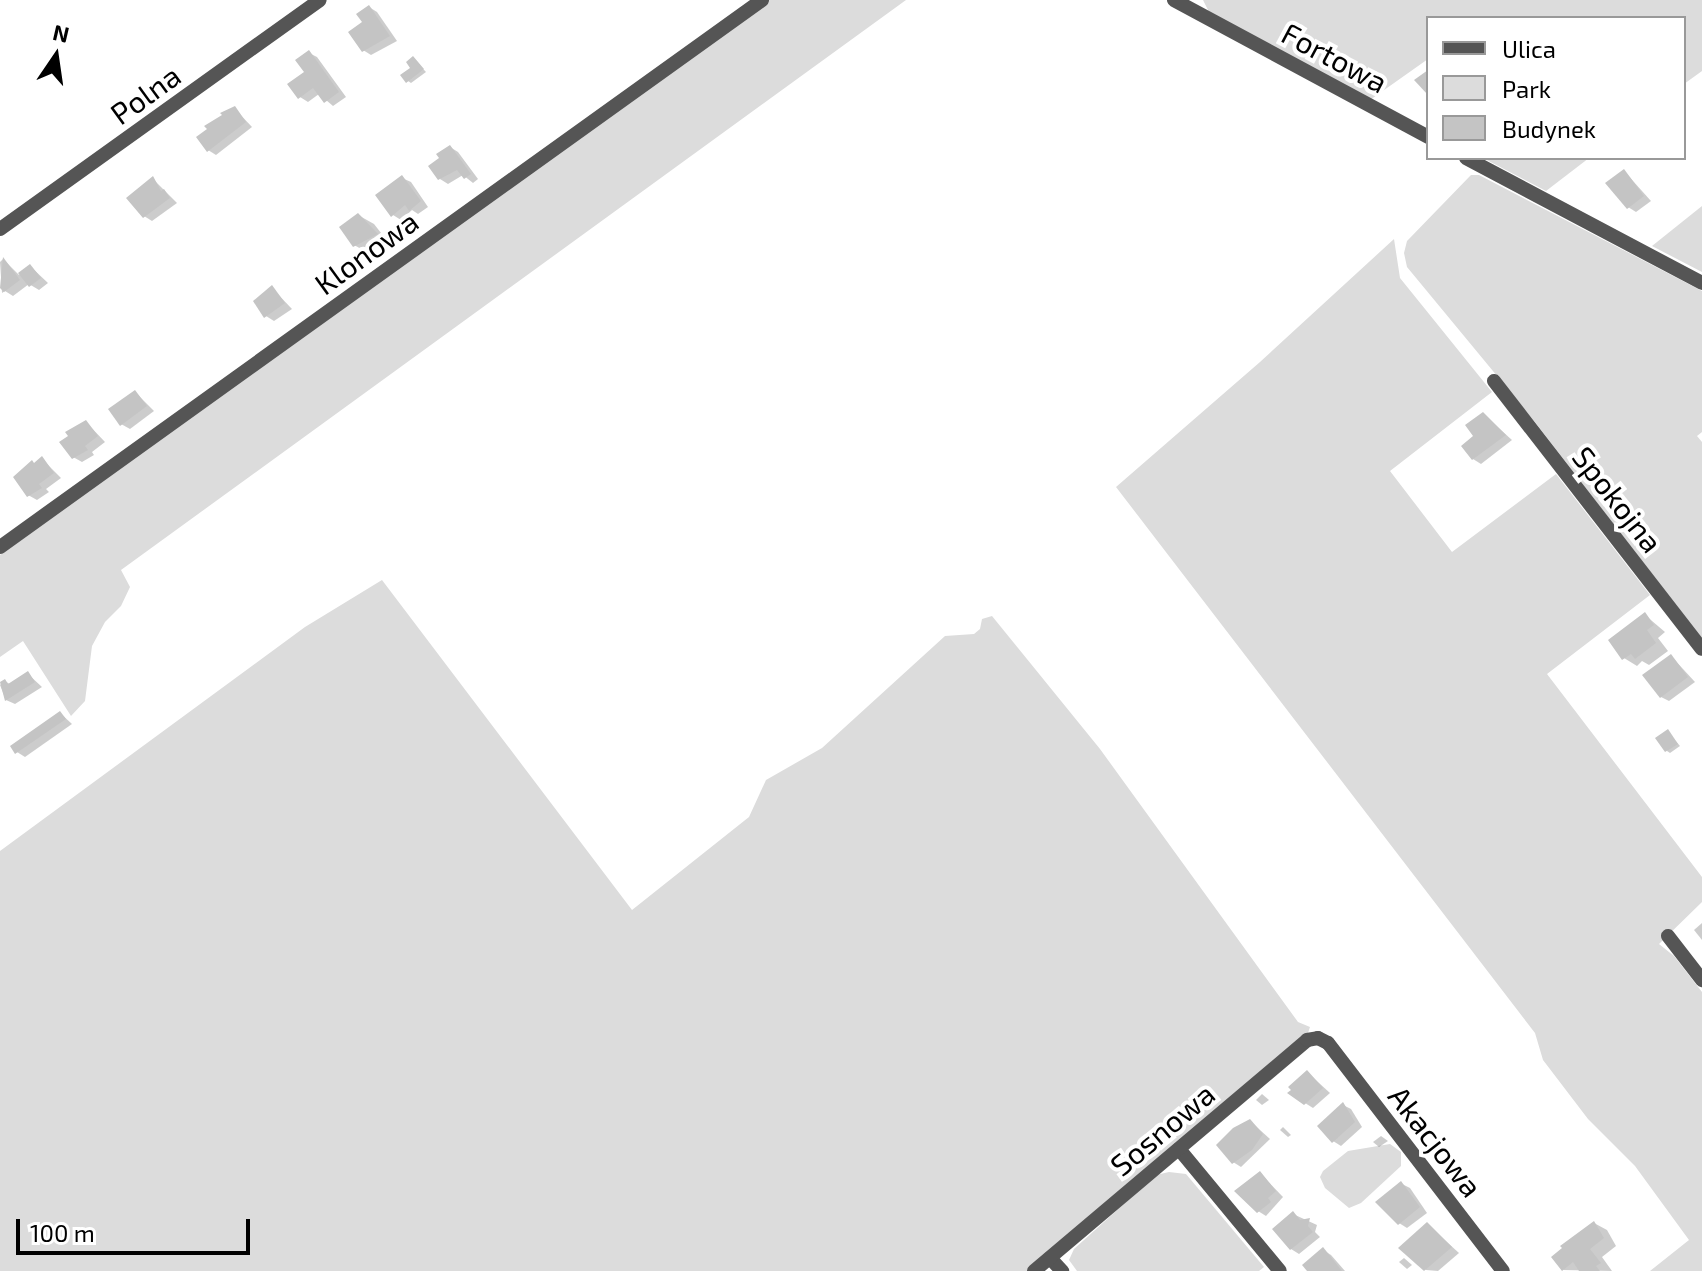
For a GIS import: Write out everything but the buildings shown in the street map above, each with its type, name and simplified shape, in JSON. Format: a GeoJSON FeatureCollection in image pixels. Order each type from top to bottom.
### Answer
{"type":"FeatureCollection","features":[{"type":"Feature","properties":{"kind":"street","name":"Polna"},"geometry":{"type":"LineString","coordinates":[[0,229],[320,0]]}},
{"type":"Feature","properties":{"kind":"street","name":"Klonowa"},"geometry":{"type":"LineString","coordinates":[[0,547],[762,0]]}},
{"type":"Feature","properties":{"kind":"street","name":"Fortowa"},"geometry":{"type":"LineString","coordinates":[[1174,0],[1426,136]]}},
{"type":"Feature","properties":{"kind":"street"},"geometry":{"type":"LineString","coordinates":[[1470,160],[1702,283]]}},
{"type":"Feature","properties":{"kind":"street","name":"Spokojna"},"geometry":{"type":"LineString","coordinates":[[1494,381],[1702,649]]}},
{"type":"Feature","properties":{"kind":"street"},"geometry":{"type":"LineString","coordinates":[[1668,936],[1702,980]]}},
{"type":"Feature","properties":{"kind":"street","name":"Sosnowa"},"geometry":{"type":"LineString","coordinates":[[1034,1271],[1307,1040],[1318,1038],[1328,1043]]}},
{"type":"Feature","properties":{"kind":"street","name":"Akacjowa"},"geometry":{"type":"LineString","coordinates":[[1328,1043],[1503,1271]]}},
{"type":"Feature","properties":{"kind":"street"},"geometry":{"type":"LineString","coordinates":[[1179,1149],[1280,1271]]}},
{"type":"Feature","properties":{"kind":"street"},"geometry":{"type":"LineString","coordinates":[[1050,1258],[1062,1271]]}},
{"type":"Feature","properties":{"kind":"green space"},"geometry":{"type":"Polygon","coordinates":[[[769,0],[906,0],[121,570],[130,587],[121,606],[105,622],[92,646],[85,701],[71,716],[23,641],[0,657],[0,555],[769,0]]]}},
{"type":"Feature","properties":{"kind":"green space"},"geometry":{"type":"Polygon","coordinates":[[[1203,0],[1702,0],[1702,71],[1686,83],[1686,16],[1426,16],[1426,60],[1370,100],[1210,14],[1203,0]]]}},
{"type":"Feature","properties":{"kind":"green space"},"geometry":{"type":"Polygon","coordinates":[[[1487,160],[1586,160],[1546,191],[1487,160]]]}},
{"type":"Feature","properties":{"kind":"green space"},"geometry":{"type":"Polygon","coordinates":[[[1471,175],[1479,175],[1702,291],[1702,432],[1697,436],[1702,442],[1702,639],[1535,422],[1407,267],[1404,253],[1407,241],[1471,175]]]}},
{"type":"Feature","properties":{"kind":"green space"},"geometry":{"type":"Polygon","coordinates":[[[1702,206],[1702,272],[1652,246],[1702,206]]]}},
{"type":"Feature","properties":{"kind":"green space"},"geometry":{"type":"Polygon","coordinates":[[[1394,239],[1400,278],[1492,392],[1390,471],[1452,552],[1556,474],[1650,595],[1547,674],[1702,877],[1702,902],[1659,944],[1674,956],[1702,992],[1702,1271],[1650,1271],[1689,1240],[1635,1166],[1588,1119],[1543,1060],[1535,1033],[1116,487],[1260,362],[1394,239]]]}},
{"type":"Feature","properties":{"kind":"green space"},"geometry":{"type":"Polygon","coordinates":[[[382,580],[632,910],[749,817],[766,780],[822,748],[945,636],[974,634],[980,629],[982,619],[992,616],[1100,749],[1298,1022],[1310,1027],[1308,1033],[1029,1271],[0,1271],[0,851],[305,627],[382,580]]]}},
{"type":"Feature","properties":{"kind":"green space"},"geometry":{"type":"Polygon","coordinates":[[[1390,1144],[1401,1152],[1401,1166],[1361,1203],[1349,1208],[1325,1188],[1320,1177],[1323,1171],[1348,1151],[1390,1144]]]}},
{"type":"Feature","properties":{"kind":"green space"},"geometry":{"type":"Polygon","coordinates":[[[1169,1172],[1186,1174],[1264,1267],[1259,1271],[1077,1271],[1069,1260],[1074,1249],[1156,1175],[1169,1172]]]}}]}
